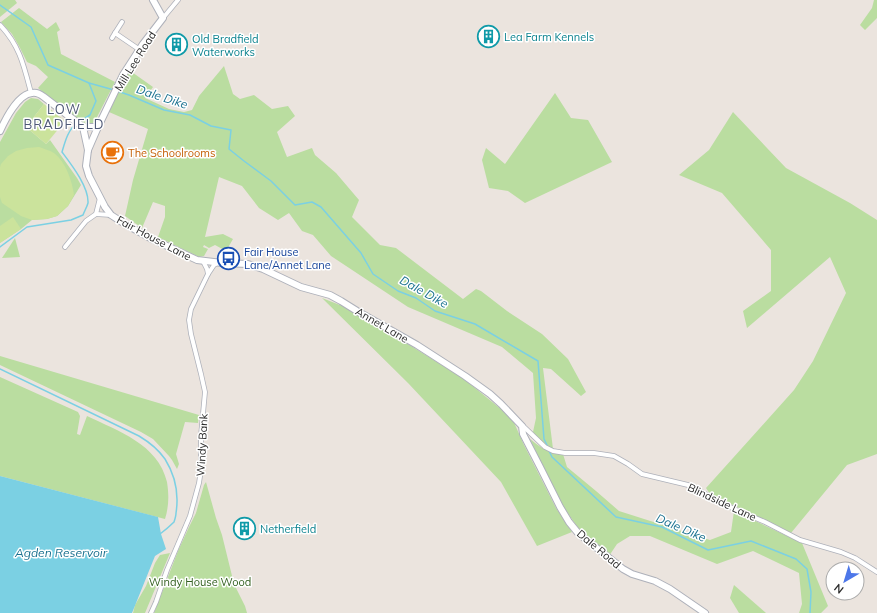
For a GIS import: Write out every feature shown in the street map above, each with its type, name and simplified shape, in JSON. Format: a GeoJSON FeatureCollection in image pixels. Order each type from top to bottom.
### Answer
{"type":"FeatureCollection","features":[{"type":"Feature","properties":{"kind":"street"},"geometry":{"type":"LineString","coordinates":[[154,0],[163,18]]}},
{"type":"Feature","properties":{"kind":"street","name":"Mill Lee Road"},"geometry":{"type":"LineString","coordinates":[[98,127],[123,75],[163,18],[178,0]]}},
{"type":"Feature","properties":{"kind":"street"},"geometry":{"type":"LineString","coordinates":[[112,38],[122,22]]}},
{"type":"Feature","properties":{"kind":"street"},"geometry":{"type":"LineString","coordinates":[[0,25],[17,47],[25,69],[31,93]]}},
{"type":"Feature","properties":{"kind":"street"},"geometry":{"type":"LineString","coordinates":[[115,33],[140,50]]}},
{"type":"Feature","properties":{"kind":"street"},"geometry":{"type":"LineString","coordinates":[[0,131],[20,98],[31,93],[38,93],[82,127],[88,150]]}},
{"type":"Feature","properties":{"kind":"street"},"geometry":{"type":"LineString","coordinates":[[82,127],[98,127]]}},
{"type":"Feature","properties":{"kind":"street","name":"Fair House Lane"},"geometry":{"type":"LineString","coordinates":[[98,127],[88,150],[86,166],[88,176],[104,206],[111,215],[152,239],[196,260],[220,263]]}},
{"type":"Feature","properties":{"kind":"street"},"geometry":{"type":"LineString","coordinates":[[96,214],[100,198]]}},
{"type":"Feature","properties":{"kind":"street"},"geometry":{"type":"LineString","coordinates":[[65,247],[86,221],[96,214],[111,215]]}},
{"type":"Feature","properties":{"kind":"street"},"geometry":{"type":"LineString","coordinates":[[203,262],[208,274]]}},
{"type":"Feature","properties":{"kind":"street","name":"Windy Bank"},"geometry":{"type":"LineString","coordinates":[[151,613],[190,516],[199,483],[205,392],[189,320],[191,309],[208,274],[214,265],[220,263]]}},
{"type":"Feature","properties":{"kind":"street","name":"Annet Lane"},"geometry":{"type":"LineString","coordinates":[[220,263],[248,264],[263,269],[301,287],[330,295],[418,345],[465,376],[490,394],[522,426]]}},
{"type":"Feature","properties":{"kind":"street","name":"Blindside Lane"},"geometry":{"type":"LineString","coordinates":[[522,426],[545,447],[564,452],[594,453],[614,456],[642,474],[688,485],[734,509],[765,522],[800,540],[841,552],[855,558],[877,572]]}},
{"type":"Feature","properties":{"kind":"street","name":"Dale Road"},"geometry":{"type":"LineString","coordinates":[[522,426],[523,434],[560,507],[578,533],[623,569],[632,574],[655,581],[675,592],[704,613]]}},
{"type":"Feature","properties":{"kind":"green space"},"geometry":{"type":"Polygon","coordinates":[[[0,0],[15,0],[17,3],[0,17],[0,0]]]}},
{"type":"Feature","properties":{"kind":"green space"},"geometry":{"type":"Polygon","coordinates":[[[874,0],[877,0],[877,18],[865,30],[860,25],[872,8],[874,0]]]}},
{"type":"Feature","properties":{"kind":"green space"},"geometry":{"type":"Polygon","coordinates":[[[19,8],[47,29],[56,22],[60,30],[57,32],[61,54],[115,82],[93,123],[84,124],[38,88],[48,77],[36,66],[27,62],[12,34],[1,22],[19,8]]]}},
{"type":"Feature","properties":{"kind":"green space"},"geometry":{"type":"Polygon","coordinates":[[[224,66],[233,94],[240,99],[254,95],[272,109],[288,106],[295,116],[277,132],[287,157],[312,148],[315,155],[336,173],[359,200],[352,217],[380,245],[396,248],[463,299],[476,289],[481,291],[507,311],[542,334],[568,359],[586,392],[581,396],[551,369],[543,368],[553,449],[545,446],[533,432],[536,418],[533,373],[502,347],[408,307],[331,256],[313,235],[302,231],[289,213],[278,220],[259,208],[242,186],[219,177],[205,237],[223,234],[233,239],[226,251],[215,245],[209,248],[204,245],[203,247],[208,249],[204,256],[199,257],[158,237],[165,217],[165,206],[153,202],[142,228],[125,216],[133,180],[148,129],[109,112],[129,70],[153,87],[145,98],[169,109],[184,112],[192,110],[199,96],[224,66]]]}},
{"type":"Feature","properties":{"kind":"green space"},"geometry":{"type":"Polygon","coordinates":[[[555,93],[571,118],[588,120],[612,162],[525,203],[508,191],[489,188],[482,160],[486,148],[505,164],[555,93]]]}},
{"type":"Feature","properties":{"kind":"green space"},"geometry":{"type":"Polygon","coordinates":[[[31,98],[38,99],[44,104],[26,127],[46,144],[50,140],[81,185],[68,206],[57,216],[47,219],[32,220],[0,243],[0,142],[16,113],[25,102],[31,98]]]}},
{"type":"Feature","properties":{"kind":"green space"},"geometry":{"type":"Polygon","coordinates":[[[44,104],[65,121],[46,144],[26,127],[44,104]]]}},
{"type":"Feature","properties":{"kind":"green space"},"geometry":{"type":"Polygon","coordinates":[[[733,112],[786,168],[850,203],[877,220],[877,454],[847,465],[791,533],[710,494],[706,488],[794,390],[813,361],[846,293],[830,257],[747,328],[743,311],[771,291],[771,250],[722,193],[679,175],[709,150],[733,112]]]}},
{"type":"Feature","properties":{"kind":"green space"},"geometry":{"type":"Polygon","coordinates":[[[39,147],[54,153],[62,161],[70,178],[74,195],[68,206],[57,216],[47,219],[32,220],[21,216],[2,203],[0,197],[0,167],[8,156],[16,151],[39,147]]]}},
{"type":"Feature","properties":{"kind":"green space"},"geometry":{"type":"Polygon","coordinates":[[[13,217],[21,229],[0,243],[0,226],[13,217]]]}},
{"type":"Feature","properties":{"kind":"green space"},"geometry":{"type":"Polygon","coordinates":[[[15,238],[20,257],[2,258],[15,238]]]}},
{"type":"Feature","properties":{"kind":"green space"},"geometry":{"type":"Polygon","coordinates":[[[322,298],[345,307],[379,326],[464,379],[512,418],[556,508],[572,532],[537,546],[501,482],[408,383],[322,298]]]}},
{"type":"Feature","properties":{"kind":"green space"},"geometry":{"type":"Polygon","coordinates":[[[0,356],[199,415],[198,423],[185,422],[176,454],[179,464],[177,469],[169,456],[153,439],[0,365],[0,356]]]}},
{"type":"Feature","properties":{"kind":"green space"},"geometry":{"type":"Polygon","coordinates":[[[0,377],[78,412],[80,416],[77,434],[80,435],[87,416],[124,433],[146,448],[162,469],[167,482],[168,500],[165,519],[0,476],[0,377]]]}},
{"type":"Feature","properties":{"kind":"green space"},"geometry":{"type":"Polygon","coordinates":[[[530,439],[545,450],[563,454],[567,467],[619,511],[710,540],[731,532],[734,511],[802,543],[828,606],[821,613],[799,613],[802,604],[799,573],[753,551],[717,564],[650,536],[630,536],[617,544],[609,556],[581,532],[562,505],[530,439]]]}},
{"type":"Feature","properties":{"kind":"green space","name":"Windy House Wood"},"geometry":{"type":"Polygon","coordinates":[[[206,482],[222,535],[234,584],[247,613],[154,613],[178,551],[196,513],[206,482]]]}},
{"type":"Feature","properties":{"kind":"green space","name":"Windy House Wood"},"geometry":{"type":"Polygon","coordinates":[[[170,553],[145,613],[133,613],[135,605],[146,586],[155,563],[160,555],[170,553]]]}},
{"type":"Feature","properties":{"kind":"green space"},"geometry":{"type":"Polygon","coordinates":[[[734,585],[766,613],[739,613],[730,598],[734,585]]]}},
{"type":"Feature","properties":{"kind":"water","name":"Agden Reservoir"},"geometry":{"type":"Polygon","coordinates":[[[0,476],[158,517],[161,534],[166,549],[155,556],[132,613],[0,613],[0,476]]]}},
{"type":"Feature","properties":{"kind":"waterway","name":"Dale Dike"},"geometry":{"type":"LineString","coordinates":[[0,5],[31,27],[48,65],[89,83],[114,90]]}},
{"type":"Feature","properties":{"kind":"waterway"},"geometry":{"type":"LineString","coordinates":[[79,122],[90,115],[96,101],[89,83]]}},
{"type":"Feature","properties":{"kind":"waterway","name":"Dale Dike"},"geometry":{"type":"LineString","coordinates":[[117,91],[164,110],[190,115],[211,126],[231,130],[229,149],[271,181],[295,205],[312,202],[321,207],[361,253],[373,274],[398,291],[416,298],[435,311],[475,324],[538,361],[544,439],[548,447]]}},
{"type":"Feature","properties":{"kind":"waterway"},"geometry":{"type":"LineString","coordinates":[[0,247],[27,227],[71,220],[83,215],[88,203],[86,190],[79,176],[62,152],[69,133],[76,124]]}},
{"type":"Feature","properties":{"kind":"waterway"},"geometry":{"type":"LineString","coordinates":[[0,369],[139,436],[150,443],[159,452],[165,459],[174,478],[177,499],[174,522],[160,534]]}},
{"type":"Feature","properties":{"kind":"waterway","name":"Dale Dike"},"geometry":{"type":"LineString","coordinates":[[549,451],[552,457],[616,517],[662,527],[708,550],[751,541],[796,559],[807,569],[811,592],[810,613]]}},
{"type":"Feature","properties":{"kind":"place","name":"Lea Farm Kennels"},"geometry":{"type":"Point","coordinates":[489,37]}},
{"type":"Feature","properties":{"kind":"place","name":"Old Bradfield Waterworks"},"geometry":{"type":"Point","coordinates":[176,45]}},
{"type":"Feature","properties":{"kind":"place","name":"The Schoolrooms"},"geometry":{"type":"Point","coordinates":[113,153]}},
{"type":"Feature","properties":{"kind":"place","name":"Fair House Lane/Annet Lane"},"geometry":{"type":"Point","coordinates":[228,258]}},
{"type":"Feature","properties":{"kind":"place","name":"Netherfield"},"geometry":{"type":"Point","coordinates":[244,529]}},
{"type":"Feature","properties":{"kind":"district","name":"LOW BRADFIELD"},"geometry":{"type":"Point","coordinates":[64,116]}}]}
